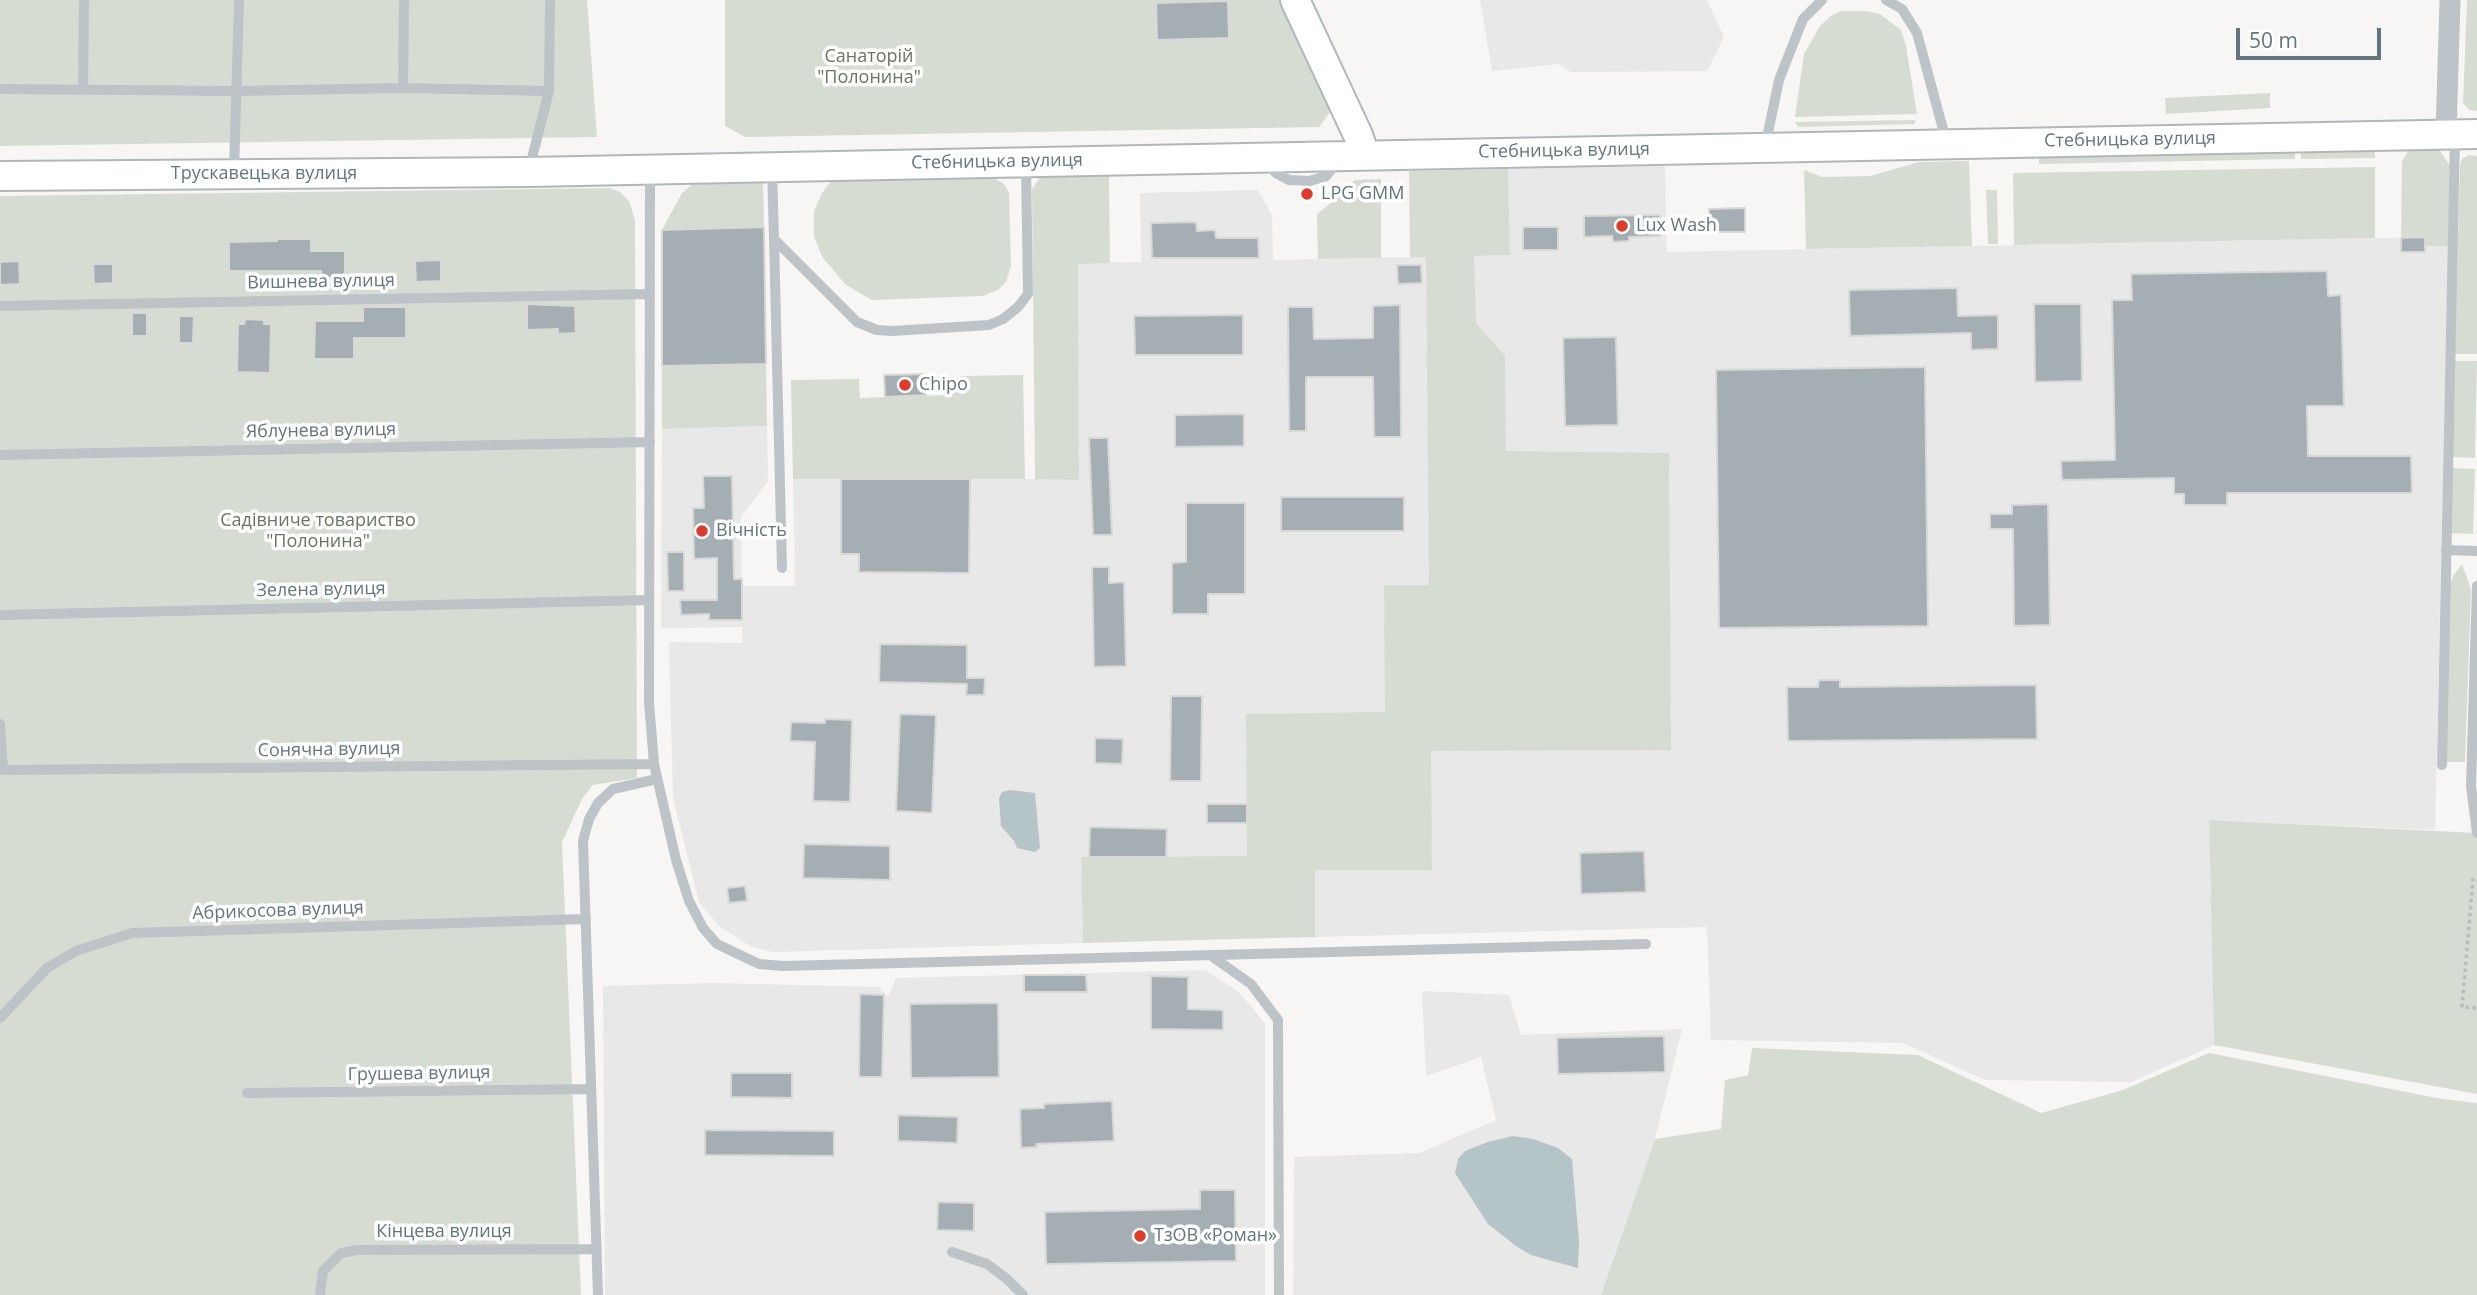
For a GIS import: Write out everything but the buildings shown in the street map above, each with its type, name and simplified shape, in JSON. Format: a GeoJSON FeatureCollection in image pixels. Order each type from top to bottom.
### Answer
{"type":"FeatureCollection","features":[{"type":"Feature","properties":{"kind":"street"},"geometry":{"type":"LineString","coordinates":[[1295,0],[1355,148]]}},
{"type":"Feature","properties":{"kind":"street"},"geometry":{"type":"LineString","coordinates":[[2450,0],[2459,134]]}},
{"type":"Feature","properties":{"kind":"street","name":"Стебницька вулиця"},"geometry":{"type":"LineString","coordinates":[[650,168],[1261,157],[1355,148],[1765,147],[2459,134]]}},
{"type":"Feature","properties":{"kind":"street","name":"Трускавецька вулиця"},"geometry":{"type":"LineString","coordinates":[[0,176],[528,172],[650,168]]}},
{"type":"Feature","properties":{"kind":"lane"},"geometry":{"type":"LineString","coordinates":[[83,89],[84,0]]}},
{"type":"Feature","properties":{"kind":"lane"},"geometry":{"type":"LineString","coordinates":[[234,174],[239,0]]}},
{"type":"Feature","properties":{"kind":"lane"},"geometry":{"type":"LineString","coordinates":[[403,88],[404,0]]}},
{"type":"Feature","properties":{"kind":"lane"},"geometry":{"type":"LineString","coordinates":[[528,172],[549,91],[550,0]]}},
{"type":"Feature","properties":{"kind":"lane"},"geometry":{"type":"LineString","coordinates":[[1765,147],[1779,80],[1803,19],[1813,6],[1822,0]]}},
{"type":"Feature","properties":{"kind":"lane"},"geometry":{"type":"LineString","coordinates":[[1886,0],[1902,9],[1917,33],[1947,144]]}},
{"type":"Feature","properties":{"kind":"lane"},"geometry":{"type":"LineString","coordinates":[[0,89],[236,91],[403,88],[549,91]]}},
{"type":"Feature","properties":{"kind":"lane"},"geometry":{"type":"LineString","coordinates":[[2442,765],[2459,134]]}},
{"type":"Feature","properties":{"kind":"lane"},"geometry":{"type":"LineString","coordinates":[[774,239],[857,322],[866,327],[892,331],[989,325],[1009,315],[1028,294],[1026,161]]}},
{"type":"Feature","properties":{"kind":"lane"},"geometry":{"type":"LineString","coordinates":[[772,166],[782,568]]}},
{"type":"Feature","properties":{"kind":"lane"},"geometry":{"type":"LineString","coordinates":[[650,168],[646,294],[646,600],[654,764],[676,860],[689,901],[703,928],[717,944],[759,964],[783,966],[1646,944]]}},
{"type":"Feature","properties":{"kind":"lane","name":"Вишнева вулиця"},"geometry":{"type":"LineString","coordinates":[[0,306],[646,294]]}},
{"type":"Feature","properties":{"kind":"lane","name":"Яблунева вулиця"},"geometry":{"type":"LineString","coordinates":[[0,454],[646,442]]}},
{"type":"Feature","properties":{"kind":"lane"},"geometry":{"type":"LineString","coordinates":[[2446,550],[2477,551]]}},
{"type":"Feature","properties":{"kind":"lane"},"geometry":{"type":"LineString","coordinates":[[2477,586],[2471,786],[2477,833]]}},
{"type":"Feature","properties":{"kind":"lane","name":"Зелена вулиця"},"geometry":{"type":"LineString","coordinates":[[0,615],[646,600]]}},
{"type":"Feature","properties":{"kind":"lane","name":"Сонячна вулиця"},"geometry":{"type":"LineString","coordinates":[[0,724],[4,770],[654,764]]}},
{"type":"Feature","properties":{"kind":"lane"},"geometry":{"type":"LineString","coordinates":[[598,1295],[583,841],[589,819],[598,803],[613,789],[657,779]]}},
{"type":"Feature","properties":{"kind":"lane","name":"Абрикосова вулиця"},"geometry":{"type":"LineString","coordinates":[[0,1018],[47,968],[76,951],[132,933],[586,919]]}},
{"type":"Feature","properties":{"kind":"lane"},"geometry":{"type":"LineString","coordinates":[[1210,955],[1251,984],[1278,1020],[1279,1295]]}},
{"type":"Feature","properties":{"kind":"lane","name":"Грушева вулиця"},"geometry":{"type":"LineString","coordinates":[[247,1093],[592,1089]]}},
{"type":"Feature","properties":{"kind":"lane","name":"Кінцева вулиця"},"geometry":{"type":"LineString","coordinates":[[320,1295],[323,1271],[341,1254],[357,1250],[597,1249]]}},
{"type":"Feature","properties":{"kind":"lane"},"geometry":{"type":"LineString","coordinates":[[952,1252],[987,1264],[1023,1295]]}},
{"type":"Feature","properties":{"kind":"path"},"geometry":{"type":"LineString","coordinates":[[2473,878],[2462,1007],[2477,1009]]}},
{"type":"Feature","properties":{"kind":"shaded area"},"geometry":{"type":"Polygon","coordinates":[[[1480,0],[1707,0],[1724,37],[1707,71],[1571,72],[1559,64],[1492,71],[1480,0]]]}},
{"type":"Feature","properties":{"kind":"shaded area"},"geometry":{"type":"Polygon","coordinates":[[[1665,166],[1667,252],[2425,237],[2448,246],[2435,830],[2209,820],[2214,1045],[2131,1082],[1985,1080],[1903,1043],[1711,1040],[1707,927],[1315,937],[1315,870],[1432,870],[1431,823],[1248,823],[1247,856],[1082,857],[1083,943],[773,952],[750,946],[719,926],[699,902],[673,798],[669,642],[742,643],[742,627],[661,628],[662,429],[767,426],[768,481],[741,517],[742,586],[795,586],[793,479],[1079,479],[1078,263],[1141,262],[1140,193],[1258,190],[1272,215],[1273,260],[1509,255],[1508,169],[1665,166]]]}},
{"type":"Feature","properties":{"kind":"shaded area"},"geometry":{"type":"Polygon","coordinates":[[[1010,790],[1035,793],[1040,848],[1035,852],[1017,848],[1001,826],[999,799],[1002,792],[1010,790]]]}},
{"type":"Feature","properties":{"kind":"shaded area"},"geometry":{"type":"Polygon","coordinates":[[[1205,970],[1238,991],[1265,1023],[1265,1295],[605,1295],[603,986],[713,983],[879,987],[888,997],[896,978],[1205,970]]]}},
{"type":"Feature","properties":{"kind":"shaded area"},"geometry":{"type":"Polygon","coordinates":[[[1422,991],[1509,995],[1521,1035],[1682,1029],[1655,1139],[1601,1295],[1293,1295],[1294,1157],[1419,1153],[1496,1120],[1481,1057],[1426,1076],[1422,991]]]}},
{"type":"Feature","properties":{"kind":"shaded area"},"geometry":{"type":"Polygon","coordinates":[[[1513,1136],[1533,1139],[1558,1148],[1572,1159],[1579,1242],[1578,1268],[1531,1255],[1516,1246],[1488,1224],[1455,1173],[1458,1159],[1465,1151],[1513,1136]]]}},
{"type":"Feature","properties":{"kind":"green space"},"geometry":{"type":"Polygon","coordinates":[[[0,0],[587,0],[597,137],[0,146],[0,0]]]}},
{"type":"Feature","properties":{"kind":"green space","name":"Санаторій \"Полонина\""},"geometry":{"type":"Polygon","coordinates":[[[725,0],[1283,0],[1333,108],[1319,127],[745,137],[725,126],[725,0]]]}},
{"type":"Feature","properties":{"kind":"green space"},"geometry":{"type":"Polygon","coordinates":[[[2467,0],[2477,0],[2477,111],[2469,110],[2463,103],[2467,0]]]}},
{"type":"Feature","properties":{"kind":"green space"},"geometry":{"type":"Polygon","coordinates":[[[1841,11],[1880,14],[1901,30],[1917,114],[1795,117],[1804,54],[1820,26],[1841,11]]]}},
{"type":"Feature","properties":{"kind":"green space"},"geometry":{"type":"Polygon","coordinates":[[[2270,93],[2270,108],[2166,114],[2165,98],[2270,93]]]}},
{"type":"Feature","properties":{"kind":"green space"},"geometry":{"type":"Polygon","coordinates":[[[1916,120],[1914,124],[1798,127],[1795,122],[1916,120]]]}},
{"type":"Feature","properties":{"kind":"green space"},"geometry":{"type":"Polygon","coordinates":[[[2439,149],[2450,166],[2448,246],[2425,246],[2425,237],[2401,238],[2402,161],[2409,150],[2439,149]]]}},
{"type":"Feature","properties":{"kind":"green space"},"geometry":{"type":"Polygon","coordinates":[[[2375,150],[2375,158],[2301,159],[2301,152],[2375,150]]]}},
{"type":"Feature","properties":{"kind":"green space"},"geometry":{"type":"Polygon","coordinates":[[[2295,152],[2295,159],[2039,164],[2039,157],[2295,152]]]}},
{"type":"Feature","properties":{"kind":"green space"},"geometry":{"type":"Polygon","coordinates":[[[2469,155],[2477,156],[2477,354],[2455,354],[2460,165],[2462,159],[2469,155]]]}},
{"type":"Feature","properties":{"kind":"green space"},"geometry":{"type":"Polygon","coordinates":[[[1969,161],[1972,246],[1806,249],[1804,170],[1822,177],[1870,176],[1919,162],[1969,161]]]}},
{"type":"Feature","properties":{"kind":"green space"},"geometry":{"type":"Polygon","coordinates":[[[2375,167],[2375,238],[2014,245],[2013,173],[2375,167]]]}},
{"type":"Feature","properties":{"kind":"green space"},"geometry":{"type":"Polygon","coordinates":[[[1508,169],[1510,255],[1474,256],[1476,323],[1505,356],[1506,451],[1669,453],[1671,750],[1431,751],[1432,870],[1315,870],[1315,937],[1083,943],[1081,857],[1247,856],[1246,714],[1385,712],[1384,585],[1429,585],[1426,257],[1410,257],[1409,171],[1508,169]]]}},
{"type":"Feature","properties":{"kind":"green space"},"geometry":{"type":"Polygon","coordinates":[[[1109,174],[1110,263],[1078,264],[1079,480],[1035,479],[1032,189],[1041,176],[1109,174]]]}},
{"type":"Feature","properties":{"kind":"green space"},"geometry":{"type":"Polygon","coordinates":[[[992,177],[1004,184],[1009,193],[1011,266],[1006,282],[998,290],[982,296],[872,300],[846,285],[823,258],[814,237],[814,211],[822,193],[832,180],[992,177]]]}},
{"type":"Feature","properties":{"kind":"green space"},"geometry":{"type":"Polygon","coordinates":[[[1381,179],[1381,258],[1318,259],[1317,214],[1342,194],[1354,180],[1381,179]]]}},
{"type":"Feature","properties":{"kind":"green space"},"geometry":{"type":"Polygon","coordinates":[[[763,181],[764,227],[662,230],[682,193],[695,182],[763,181]]]}},
{"type":"Feature","properties":{"kind":"green space","name":"Садівниче товариство \"Полонина\""},"geometry":{"type":"Polygon","coordinates":[[[610,188],[620,192],[629,201],[635,220],[637,778],[593,785],[582,799],[562,842],[581,1295],[0,1295],[0,196],[610,188]]]}},
{"type":"Feature","properties":{"kind":"green space"},"geometry":{"type":"Polygon","coordinates":[[[1986,190],[1997,190],[1998,244],[1988,244],[1986,190]]]}},
{"type":"Feature","properties":{"kind":"green space"},"geometry":{"type":"Polygon","coordinates":[[[2455,361],[2477,361],[2475,458],[2452,457],[2455,361]]]}},
{"type":"Feature","properties":{"kind":"green space"},"geometry":{"type":"Polygon","coordinates":[[[766,364],[767,426],[662,429],[662,366],[766,364]]]}},
{"type":"Feature","properties":{"kind":"green space"},"geometry":{"type":"Polygon","coordinates":[[[1023,375],[1025,479],[793,479],[791,380],[859,379],[860,398],[949,395],[961,376],[1023,375]]]}},
{"type":"Feature","properties":{"kind":"green space"},"geometry":{"type":"Polygon","coordinates":[[[2452,468],[2475,469],[2473,534],[2450,533],[2452,468]]]}},
{"type":"Feature","properties":{"kind":"green space"},"geometry":{"type":"Polygon","coordinates":[[[2462,564],[2471,589],[2465,762],[2444,762],[2449,587],[2462,564]]]}},
{"type":"Feature","properties":{"kind":"green space"},"geometry":{"type":"Polygon","coordinates":[[[2209,820],[2477,833],[2477,1094],[2214,1045],[2209,820]]]}},
{"type":"Feature","properties":{"kind":"green space"},"geometry":{"type":"Polygon","coordinates":[[[1752,1048],[1918,1055],[2041,1113],[2123,1090],[2209,1053],[2442,1099],[2477,1103],[2477,1295],[1601,1295],[1655,1139],[1721,1129],[1725,1080],[1748,1075],[1752,1048]]]}},
{"type":"Feature","properties":{"kind":"place","name":"LPG GMM"},"geometry":{"type":"Point","coordinates":[1307,194]}},
{"type":"Feature","properties":{"kind":"place","name":"Lux Wash"},"geometry":{"type":"Point","coordinates":[1622,226]}},
{"type":"Feature","properties":{"kind":"place","name":"Chipo"},"geometry":{"type":"Point","coordinates":[905,385]}},
{"type":"Feature","properties":{"kind":"place","name":"Вічність"},"geometry":{"type":"Point","coordinates":[702,531]}},
{"type":"Feature","properties":{"kind":"place","name":"ТзОВ «Роман»"},"geometry":{"type":"Point","coordinates":[1140,1236]}}]}
